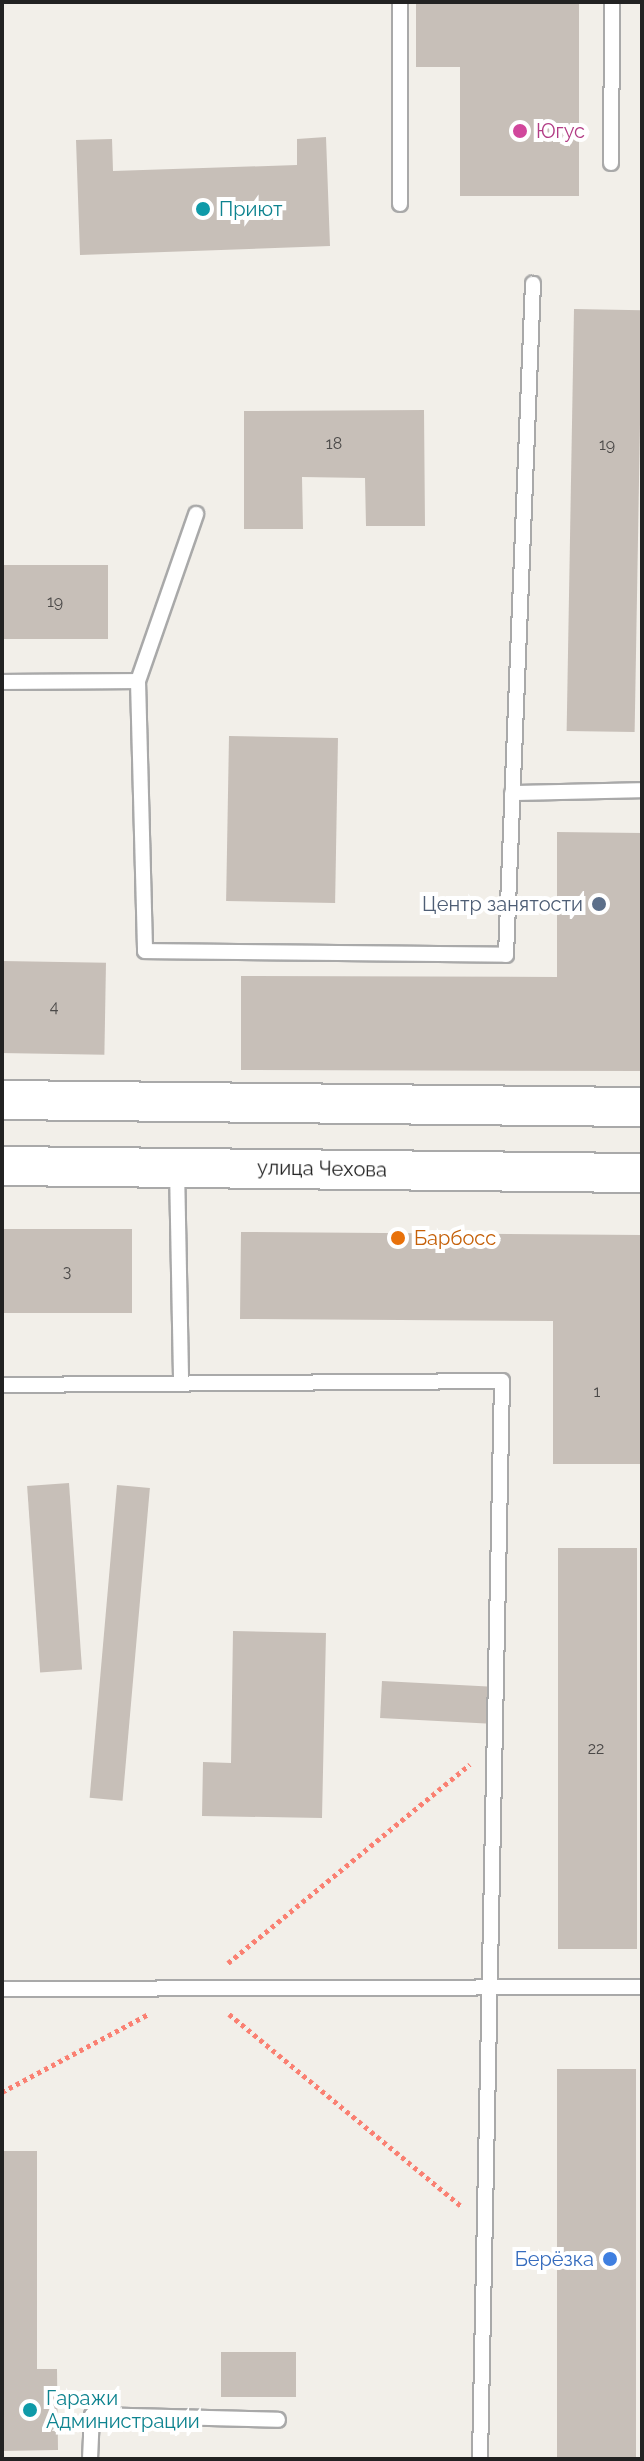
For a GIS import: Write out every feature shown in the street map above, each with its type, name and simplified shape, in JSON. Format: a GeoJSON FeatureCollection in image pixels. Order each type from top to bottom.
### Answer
{"type":"FeatureCollection","features":[{"type":"Feature","properties":{"kind":"street"},"geometry":{"type":"LineString","coordinates":[[2,1100],[642,1107]]}},
{"type":"Feature","properties":{"kind":"street","name":"улица Чехова"},"geometry":{"type":"LineString","coordinates":[[2,1166],[642,1173]]}},
{"type":"Feature","properties":{"kind":"lane"},"geometry":{"type":"LineString","coordinates":[[400,2],[400,204]]}},
{"type":"Feature","properties":{"kind":"lane"},"geometry":{"type":"LineString","coordinates":[[611,163],[612,2]]}},
{"type":"Feature","properties":{"kind":"lane"},"geometry":{"type":"LineString","coordinates":[[196,514],[138,681],[145,951],[506,955],[533,284]]}},
{"type":"Feature","properties":{"kind":"lane"},"geometry":{"type":"LineString","coordinates":[[2,682],[138,681]]}},
{"type":"Feature","properties":{"kind":"lane"},"geometry":{"type":"LineString","coordinates":[[512,793],[642,790]]}},
{"type":"Feature","properties":{"kind":"lane"},"geometry":{"type":"LineString","coordinates":[[177,1168],[181,1384]]}},
{"type":"Feature","properties":{"kind":"lane"},"geometry":{"type":"LineString","coordinates":[[2,1385],[502,1381],[487,1987],[480,2459]]}},
{"type":"Feature","properties":{"kind":"lane"},"geometry":{"type":"LineString","coordinates":[[2,1989],[642,1987]]}},
{"type":"Feature","properties":{"kind":"lane"},"geometry":{"type":"LineString","coordinates":[[90,2459],[92,2415],[278,2420]]}},
{"type":"Feature","properties":{"kind":"path"},"geometry":{"type":"LineString","coordinates":[[2,2092],[198,1988],[493,1745]]}},
{"type":"Feature","properties":{"kind":"path"},"geometry":{"type":"LineString","coordinates":[[198,1988],[483,2225]]}},
{"type":"Feature","properties":{"kind":"building","name":"Югус"},"geometry":{"type":"Polygon","coordinates":[[[416,2],[579,2],[579,196],[460,196],[460,67],[416,67],[416,2]]]}},
{"type":"Feature","properties":{"kind":"building","name":"Приют"},"geometry":{"type":"Polygon","coordinates":[[[326,137],[330,246],[80,255],[76,140],[112,139],[113,171],[297,165],[297,139],[326,137]]]}},
{"type":"Feature","properties":{"kind":"building"},"geometry":{"type":"Polygon","coordinates":[[[574,309],[642,310],[635,732],[567,731],[574,309]]]}},
{"type":"Feature","properties":{"kind":"building"},"geometry":{"type":"Polygon","coordinates":[[[424,410],[425,526],[366,526],[365,478],[302,477],[303,529],[244,529],[244,411],[424,410]]]}},
{"type":"Feature","properties":{"kind":"building"},"geometry":{"type":"Polygon","coordinates":[[[2,565],[108,565],[108,639],[2,639],[2,565]]]}},
{"type":"Feature","properties":{"kind":"building"},"geometry":{"type":"Polygon","coordinates":[[[229,736],[338,738],[335,903],[226,901],[229,736]]]}},
{"type":"Feature","properties":{"kind":"building","name":"Центр занятости"},"geometry":{"type":"Polygon","coordinates":[[[557,832],[642,833],[642,1071],[241,1070],[241,976],[557,977],[557,832]]]}},
{"type":"Feature","properties":{"kind":"building"},"geometry":{"type":"Polygon","coordinates":[[[2,961],[106,963],[104,1055],[2,1053],[2,961]]]}},
{"type":"Feature","properties":{"kind":"building"},"geometry":{"type":"Polygon","coordinates":[[[2,1229],[132,1229],[132,1313],[2,1313],[2,1229]]]}},
{"type":"Feature","properties":{"kind":"building"},"geometry":{"type":"Polygon","coordinates":[[[241,1232],[642,1235],[641,1464],[553,1464],[553,1321],[240,1319],[241,1232]]]}},
{"type":"Feature","properties":{"kind":"building"},"geometry":{"type":"Polygon","coordinates":[[[69,1483],[82,1670],[40,1672],[27,1486],[69,1483]]]}},
{"type":"Feature","properties":{"kind":"building"},"geometry":{"type":"Polygon","coordinates":[[[117,1485],[150,1488],[123,1801],[90,1798],[117,1485]]]}},
{"type":"Feature","properties":{"kind":"building"},"geometry":{"type":"Polygon","coordinates":[[[558,1548],[637,1548],[637,1949],[558,1949],[558,1548]]]}},
{"type":"Feature","properties":{"kind":"building"},"geometry":{"type":"Polygon","coordinates":[[[233,1631],[326,1633],[322,1818],[202,1816],[203,1762],[231,1763],[233,1631]]]}},
{"type":"Feature","properties":{"kind":"building"},"geometry":{"type":"Polygon","coordinates":[[[382,1681],[488,1687],[486,1723],[380,1718],[382,1681]]]}},
{"type":"Feature","properties":{"kind":"building"},"geometry":{"type":"Polygon","coordinates":[[[557,2069],[636,2069],[636,2459],[557,2459],[557,2069]]]}},
{"type":"Feature","properties":{"kind":"building"},"geometry":{"type":"Polygon","coordinates":[[[2,2151],[37,2151],[37,2369],[57,2369],[58,2450],[2,2451],[2,2151]]]}},
{"type":"Feature","properties":{"kind":"building"},"geometry":{"type":"Polygon","coordinates":[[[221,2352],[296,2352],[296,2397],[221,2397],[221,2352]]]}},
{"type":"Feature","properties":{"kind":"place","name":"Югус"},"geometry":{"type":"Point","coordinates":[520,131]}},
{"type":"Feature","properties":{"kind":"place","name":"Приют"},"geometry":{"type":"Point","coordinates":[203,209]}},
{"type":"Feature","properties":{"kind":"place","name":"Центр занятости"},"geometry":{"type":"Point","coordinates":[599,904]}},
{"type":"Feature","properties":{"kind":"place","name":"Барбосс"},"geometry":{"type":"Point","coordinates":[398,1238]}},
{"type":"Feature","properties":{"kind":"place","name":"Берёзка"},"geometry":{"type":"Point","coordinates":[610,2259]}},
{"type":"Feature","properties":{"kind":"place","name":"Гаражи Администрации"},"geometry":{"type":"Point","coordinates":[30,2410]}}]}
